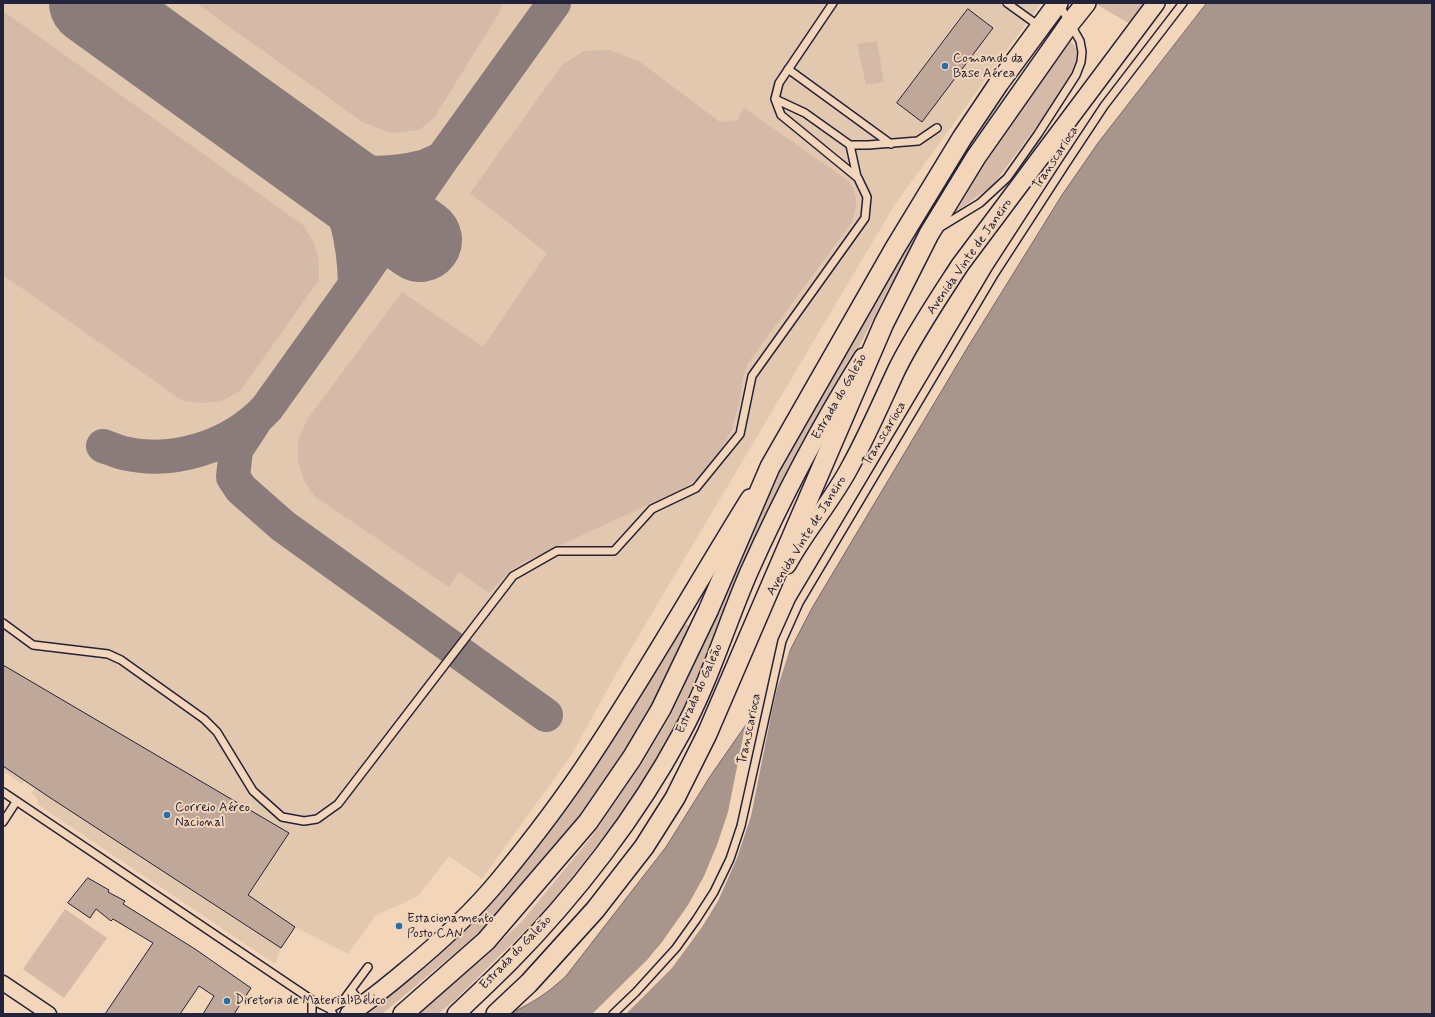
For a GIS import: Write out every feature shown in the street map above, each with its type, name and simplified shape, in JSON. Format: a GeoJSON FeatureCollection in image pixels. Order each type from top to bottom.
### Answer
{"type":"FeatureCollection","features":[{"type":"Feature","properties":{"kind":"main road","name":"Estrada do Galeão"},"geometry":{"type":"LineString","coordinates":[[403,1014],[486,941],[588,822],[636,752],[661,709],[708,611],[770,467],[895,248],[962,138],[999,83],[1058,3]]}},
{"type":"Feature","properties":{"kind":"main road","name":"Estrada do Galeão"},"geometry":{"type":"LineString","coordinates":[[496,1014],[529,983],[595,910],[644,847],[675,798],[707,734],[884,323],[929,234],[976,157],[1086,3]]}},
{"type":"Feature","properties":{"kind":"street","name":"Avenida Vinte de Janeiro"},"geometry":{"type":"LineString","coordinates":[[761,610],[790,559],[840,485],[851,466],[898,368],[932,308],[960,266],[1156,3]]}},
{"type":"Feature","properties":{"kind":"street","name":"Estrada do Galeão"},"geometry":{"type":"LineString","coordinates":[[456,1014],[510,962],[570,896],[627,822],[662,769],[682,732],[710,671],[749,572],[772,523],[814,441],[851,376],[884,323]]}},
{"type":"Feature","properties":{"kind":"street","name":"Estrada do Galeão"},"geometry":{"type":"LineString","coordinates":[[349,1014],[361,1009],[417,961],[459,923],[499,881],[551,813],[592,755],[655,655],[711,560],[770,467]]}},
{"type":"Feature","properties":{"kind":"street"},"geometry":{"type":"LineString","coordinates":[[3,983],[48,1014]]}},
{"type":"Feature","properties":{"kind":"lane"},"geometry":{"type":"LineString","coordinates":[[833,3],[779,83],[776,99],[781,115],[857,178]]}},
{"type":"Feature","properties":{"kind":"lane"},"geometry":{"type":"LineString","coordinates":[[1007,3],[1040,26]]}},
{"type":"Feature","properties":{"kind":"lane"},"geometry":{"type":"LineString","coordinates":[[929,234],[980,203],[1007,178],[1038,134],[1076,75],[1081,62],[1082,52],[1080,41],[1058,3]]}},
{"type":"Feature","properties":{"kind":"lane","name":"Transcarioca"},"geometry":{"type":"LineString","coordinates":[[613,1014],[636,992],[676,948],[714,892],[730,859],[741,826],[782,641],[799,603],[995,273],[1104,106],[1183,3]]}},
{"type":"Feature","properties":{"kind":"lane"},"geometry":{"type":"LineString","coordinates":[[788,70],[891,144]]}},
{"type":"Feature","properties":{"kind":"lane"},"geometry":{"type":"LineString","coordinates":[[776,99],[805,113],[850,145],[891,144],[918,141],[937,128]]}},
{"type":"Feature","properties":{"kind":"lane"},"geometry":{"type":"LineString","coordinates":[[3,623],[33,645],[108,654],[121,660],[204,719],[217,732],[253,791],[282,817],[304,821],[317,819],[338,804],[513,576],[557,551],[614,551],[652,509],[696,488],[740,434],[752,376],[865,218],[867,197],[857,178],[850,145]]}},
{"type":"Feature","properties":{"kind":"lane"},"geometry":{"type":"LineString","coordinates":[[3,792],[331,1012],[342,1002],[368,967]]}},
{"type":"Feature","properties":{"kind":"lane"},"geometry":{"type":"LineString","coordinates":[[3,822],[16,802]]}},
{"type":"Feature","properties":{"kind":"lane"},"geometry":{"type":"LineString","coordinates":[[351,990],[361,1009]]}},
{"type":"Feature","properties":{"kind":"lane"},"geometry":{"type":"LineString","coordinates":[[312,1000],[312,1014]]}},
{"type":"Feature","properties":{"kind":"shaded area"},"geometry":{"type":"Polygon","coordinates":[[[3,3],[1041,3],[894,206],[616,674],[572,754],[482,879],[449,856],[418,896],[375,916],[348,954],[295,927],[281,948],[275,964],[37,804],[37,798],[31,793],[35,788],[24,781],[22,784],[3,771],[3,3]]]}},
{"type":"Feature","properties":{"kind":"shaded area"},"geometry":{"type":"Polygon","coordinates":[[[196,3],[503,3],[499,13],[434,118],[419,130],[392,133],[364,123],[196,3]]]}},
{"type":"Feature","properties":{"kind":"shaded area"},"geometry":{"type":"Polygon","coordinates":[[[1094,3],[1145,3],[1132,25],[1094,3]]]}},
{"type":"Feature","properties":{"kind":"shaded area"},"geometry":{"type":"Polygon","coordinates":[[[1207,3],[1432,3],[1432,1014],[509,1014],[539,998],[566,976],[666,847],[711,775],[768,693],[812,608],[969,345],[1062,195],[1098,143],[1207,3]]]}},
{"type":"Feature","properties":{"kind":"shaded area"},"geometry":{"type":"Polygon","coordinates":[[[3,11],[303,225],[308,233],[317,251],[319,280],[240,391],[222,401],[203,403],[183,401],[3,275],[3,11]]]}},
{"type":"Feature","properties":{"kind":"shaded area"},"geometry":{"type":"Polygon","coordinates":[[[1069,39],[1077,50],[1076,61],[1071,74],[1044,116],[994,184],[956,212],[985,164],[1069,39]]]}},
{"type":"Feature","properties":{"kind":"shaded area"},"geometry":{"type":"Polygon","coordinates":[[[877,41],[884,82],[866,85],[857,44],[877,41]]]}},
{"type":"Feature","properties":{"kind":"shaded area"},"geometry":{"type":"Polygon","coordinates":[[[1043,45],[1046,47],[921,230],[884,297],[749,556],[681,714],[653,766],[620,816],[546,910],[457,998],[438,1014],[417,1014],[490,952],[522,921],[593,835],[643,762],[670,717],[704,644],[745,538],[779,466],[955,167],[987,120],[1043,45]]]}},
{"type":"Feature","properties":{"kind":"shaded area"},"geometry":{"type":"Polygon","coordinates":[[[610,50],[640,62],[720,122],[737,120],[744,108],[850,182],[856,197],[854,216],[852,222],[748,363],[743,378],[740,400],[731,432],[716,457],[698,478],[680,490],[522,563],[509,572],[489,593],[459,572],[449,587],[314,496],[304,481],[298,461],[298,440],[307,420],[402,292],[483,347],[547,253],[470,193],[562,65],[584,51],[610,50]]]}},
{"type":"Feature","properties":{"kind":"shaded area"},"geometry":{"type":"Polygon","coordinates":[[[682,622],[689,626],[640,729],[595,799],[486,927],[382,1014],[369,1014],[453,941],[539,841],[682,622]]]}},
{"type":"Feature","properties":{"kind":"shaded area"},"geometry":{"type":"Polygon","coordinates":[[[65,909],[107,938],[64,998],[23,969],[65,909]]]}},
{"type":"Feature","properties":{"kind":"pier"},"geometry":{"type":"Polygon","coordinates":[[[788,649],[790,649],[777,689],[772,711],[751,816],[737,858],[718,901],[702,927],[672,968],[626,1014],[592,1014],[647,960],[662,942],[688,905],[704,876],[717,845],[728,812],[746,722],[766,692],[788,649]]]}},
{"type":"Feature","properties":{"kind":"building","name":"Comando da Base Aérea"},"geometry":{"type":"Polygon","coordinates":[[[968,9],[993,28],[922,122],[897,103],[968,9]]]}},
{"type":"Feature","properties":{"kind":"building","name":"Correio Aéreo Nacional"},"geometry":{"type":"Polygon","coordinates":[[[3,665],[289,833],[248,895],[295,927],[281,948],[3,766],[3,665]]]}},
{"type":"Feature","properties":{"kind":"building"},"geometry":{"type":"Polygon","coordinates":[[[88,878],[109,890],[108,892],[125,901],[123,904],[195,949],[251,988],[234,1014],[203,1014],[214,996],[199,986],[180,1014],[105,1014],[153,943],[113,919],[111,921],[96,909],[90,918],[68,903],[88,878]]]}},
{"type":"Feature","properties":{"kind":"taxiway"},"geometry":{"type":"LineString","coordinates":[[103,446],[123,453],[142,456],[182,454],[220,442],[237,433],[267,408],[554,3]]}},
{"type":"Feature","properties":{"kind":"taxiway"},"geometry":{"type":"LineString","coordinates":[[291,147],[317,168],[327,181],[342,209],[347,223],[353,253],[355,285]]}},
{"type":"Feature","properties":{"kind":"taxiway"},"geometry":{"type":"LineString","coordinates":[[305,155],[318,161],[347,170],[377,173],[407,170],[425,166],[442,159]]}},
{"type":"Feature","properties":{"kind":"taxiway"},"geometry":{"type":"LineString","coordinates":[[255,421],[236,450],[233,477],[241,489],[283,526],[546,715]]}},
{"type":"Feature","properties":{"kind":"runway"},"geometry":{"type":"LineString","coordinates":[[91,3],[420,240]]}},
{"type":"Feature","properties":{"kind":"place","name":"Comando da Base Aérea"},"geometry":{"type":"Point","coordinates":[945,66]}},
{"type":"Feature","properties":{"kind":"place","name":"Correio Aéreo Nacional"},"geometry":{"type":"Point","coordinates":[167,815]}},
{"type":"Feature","properties":{"kind":"place","name":"Estacionamento Posto CAN"},"geometry":{"type":"Point","coordinates":[399,926]}},
{"type":"Feature","properties":{"kind":"place","name":"Diretoria de Material Bélico"},"geometry":{"type":"Point","coordinates":[227,1001]}}]}
